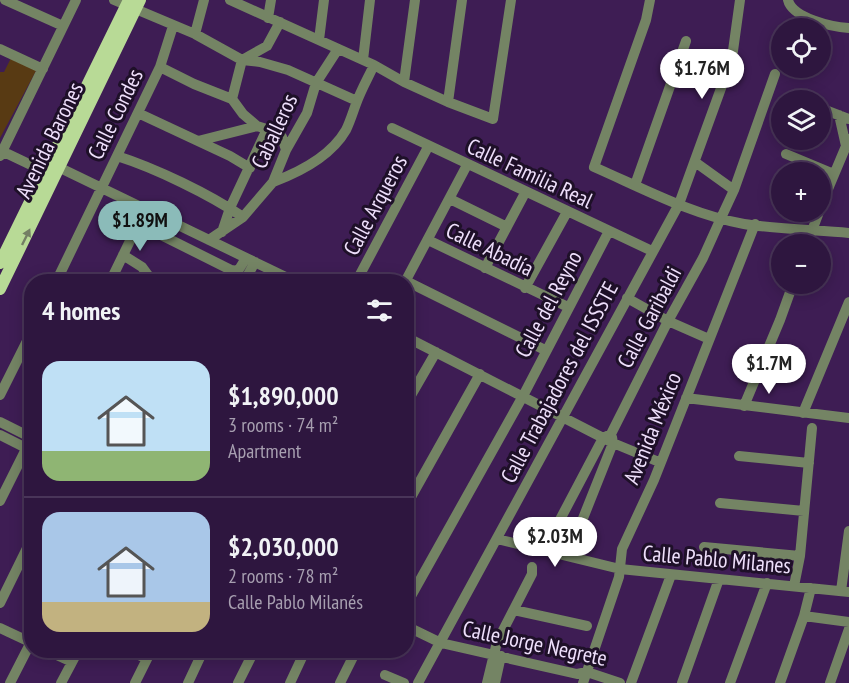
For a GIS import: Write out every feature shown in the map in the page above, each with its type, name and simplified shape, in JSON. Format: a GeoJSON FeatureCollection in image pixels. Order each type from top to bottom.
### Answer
{"type":"FeatureCollection","features":[{"type":"Feature","properties":{"kind":"main road","name":"Avenida Barones"},"geometry":{"type":"LineString","coordinates":[[2,282],[52,170],[133,4]]}},
{"type":"Feature","properties":{"kind":"main road","name":"Avenida Barones"},"geometry":{"type":"LineString","coordinates":[[0,263],[52,170]]}},
{"type":"Feature","properties":{"kind":"street"},"geometry":{"type":"LineString","coordinates":[[5,0],[63,27]]}},
{"type":"Feature","properties":{"kind":"street"},"geometry":{"type":"LineString","coordinates":[[76,0],[2,152],[102,187],[280,274]]}},
{"type":"Feature","properties":{"kind":"street"},"geometry":{"type":"LineString","coordinates":[[114,0],[133,4],[242,60],[260,62],[288,70],[357,101]]}},
{"type":"Feature","properties":{"kind":"street"},"geometry":{"type":"LineString","coordinates":[[195,34],[204,0]]}},
{"type":"Feature","properties":{"kind":"street"},"geometry":{"type":"LineString","coordinates":[[230,0],[338,48],[448,102],[493,119],[511,0]]}},
{"type":"Feature","properties":{"kind":"street"},"geometry":{"type":"LineString","coordinates":[[268,18],[271,0]]}},
{"type":"Feature","properties":{"kind":"street"},"geometry":{"type":"LineString","coordinates":[[319,40],[324,0]]}},
{"type":"Feature","properties":{"kind":"street"},"geometry":{"type":"LineString","coordinates":[[363,60],[370,0]]}},
{"type":"Feature","properties":{"kind":"street"},"geometry":{"type":"LineString","coordinates":[[404,82],[415,0]]}},
{"type":"Feature","properties":{"kind":"street"},"geometry":{"type":"LineString","coordinates":[[448,102],[462,0]]}},
{"type":"Feature","properties":{"kind":"street"},"geometry":{"type":"LineString","coordinates":[[650,0],[646,20],[594,167],[680,204],[745,224],[849,233]]}},
{"type":"Feature","properties":{"kind":"street","name":"Calle Trabajadores del ISSSTE"},"geometry":{"type":"LineString","coordinates":[[418,683],[652,251],[680,204],[732,58],[740,0]]}},
{"type":"Feature","properties":{"kind":"street"},"geometry":{"type":"LineString","coordinates":[[788,0],[796,12],[807,18],[849,28]]}},
{"type":"Feature","properties":{"kind":"street"},"geometry":{"type":"LineString","coordinates":[[232,99],[242,60],[267,46],[280,22]]}},
{"type":"Feature","properties":{"kind":"street","name":"Calle Condes"},"geometry":{"type":"LineString","coordinates":[[60,274],[160,67],[173,26]]}},
{"type":"Feature","properties":{"kind":"street"},"geometry":{"type":"LineString","coordinates":[[634,185],[686,41]]}},
{"type":"Feature","properties":{"kind":"street","name":"Caballeros"},"geometry":{"type":"LineString","coordinates":[[209,240],[243,217],[273,182],[286,150],[307,113],[316,83],[338,48]]}},
{"type":"Feature","properties":{"kind":"street"},"geometry":{"type":"LineString","coordinates":[[0,49],[43,69]]}},
{"type":"Feature","properties":{"kind":"street"},"geometry":{"type":"LineString","coordinates":[[273,182],[293,175],[313,162],[333,146],[346,131],[374,65]]}},
{"type":"Feature","properties":{"kind":"street"},"geometry":{"type":"LineString","coordinates":[[160,67],[232,99],[243,114],[284,141],[286,150]]}},
{"type":"Feature","properties":{"kind":"street","name":"Calle Garibaldi"},"geometry":{"type":"LineString","coordinates":[[544,550],[609,439],[668,321],[703,258],[734,190],[774,78]]}},
{"type":"Feature","properties":{"kind":"street"},"geometry":{"type":"LineString","coordinates":[[138,113],[230,156],[249,168]]}},
{"type":"Feature","properties":{"kind":"street"},"geometry":{"type":"LineString","coordinates":[[831,182],[847,143],[844,117]]}},
{"type":"Feature","properties":{"kind":"street","name":"Calle Familia Real"},"geometry":{"type":"LineString","coordinates":[[392,128],[652,251]]}},
{"type":"Feature","properties":{"kind":"street"},"geometry":{"type":"LineString","coordinates":[[222,232],[230,208],[267,129]]}},
{"type":"Feature","properties":{"kind":"street"},"geometry":{"type":"LineString","coordinates":[[198,141],[267,129],[297,131]]}},
{"type":"Feature","properties":{"kind":"street","name":"Calle Arqueros"},"geometry":{"type":"LineString","coordinates":[[360,274],[428,147]]}},
{"type":"Feature","properties":{"kind":"street"},"geometry":{"type":"LineString","coordinates":[[786,154],[834,174]]}},
{"type":"Feature","properties":{"kind":"street"},"geometry":{"type":"LineString","coordinates":[[117,156],[138,163],[230,208],[243,217]]}},
{"type":"Feature","properties":{"kind":"street"},"geometry":{"type":"LineString","coordinates":[[696,162],[734,190]]}},
{"type":"Feature","properties":{"kind":"street"},"geometry":{"type":"LineString","coordinates":[[410,274],[468,165]]}},
{"type":"Feature","properties":{"kind":"street"},"geometry":{"type":"LineString","coordinates":[[485,268],[525,192]]}},
{"type":"Feature","properties":{"kind":"street"},"geometry":{"type":"LineString","coordinates":[[450,199],[507,227]]}},
{"type":"Feature","properties":{"kind":"street"},"geometry":{"type":"LineString","coordinates":[[114,274],[148,211]]}},
{"type":"Feature","properties":{"kind":"street"},"geometry":{"type":"LineString","coordinates":[[148,211],[148,227],[151,230],[231,270],[238,271],[251,260]]}},
{"type":"Feature","properties":{"kind":"street"},"geometry":{"type":"LineString","coordinates":[[525,288],[567,212]]}},
{"type":"Feature","properties":{"kind":"street"},"geometry":{"type":"LineString","coordinates":[[811,234],[815,222]]}},
{"type":"Feature","properties":{"kind":"street","name":"Avenida México"},"geometry":{"type":"LineString","coordinates":[[582,683],[619,577],[622,549],[654,480],[659,462],[755,224]]}},
{"type":"Feature","properties":{"kind":"street","name":"Calle del Reyno"},"geometry":{"type":"LineString","coordinates":[[414,592],[523,396],[609,231]]}},
{"type":"Feature","properties":{"kind":"street","name":"Calle Abadía"},"geometry":{"type":"LineString","coordinates":[[428,240],[568,307]]}},
{"type":"Feature","properties":{"kind":"street"},"geometry":{"type":"LineString","coordinates":[[123,255],[142,267],[147,274]]}},
{"type":"Feature","properties":{"kind":"street"},"geometry":{"type":"LineString","coordinates":[[247,274],[251,260]]}},
{"type":"Feature","properties":{"kind":"street"},"geometry":{"type":"LineString","coordinates":[[414,286],[545,350]]}},
{"type":"Feature","properties":{"kind":"street"},"geometry":{"type":"LineString","coordinates":[[744,406],[789,294]]}},
{"type":"Feature","properties":{"kind":"street"},"geometry":{"type":"LineString","coordinates":[[627,298],[668,321],[709,339]]}},
{"type":"Feature","properties":{"kind":"street"},"geometry":{"type":"LineString","coordinates":[[803,413],[849,302]]}},
{"type":"Feature","properties":{"kind":"street"},"geometry":{"type":"LineString","coordinates":[[414,341],[659,462]]}},
{"type":"Feature","properties":{"kind":"street"},"geometry":{"type":"LineString","coordinates":[[0,395],[24,347]]}},
{"type":"Feature","properties":{"kind":"street"},"geometry":{"type":"LineString","coordinates":[[414,390],[436,351]]}},
{"type":"Feature","properties":{"kind":"street"},"geometry":{"type":"LineString","coordinates":[[414,492],[480,374]]}},
{"type":"Feature","properties":{"kind":"street"},"geometry":{"type":"LineString","coordinates":[[686,398],[849,418]]}},
{"type":"Feature","properties":{"kind":"street"},"geometry":{"type":"LineString","coordinates":[[0,422],[24,434]]}},
{"type":"Feature","properties":{"kind":"street"},"geometry":{"type":"LineString","coordinates":[[794,586],[800,556],[813,428]]}},
{"type":"Feature","properties":{"kind":"street"},"geometry":{"type":"LineString","coordinates":[[0,435],[24,447]]}},
{"type":"Feature","properties":{"kind":"street","name":"Calle Garibaldi"},"geometry":{"type":"LineString","coordinates":[[568,556],[609,439]]}},
{"type":"Feature","properties":{"kind":"street"},"geometry":{"type":"LineString","coordinates":[[739,456],[809,463]]}},
{"type":"Feature","properties":{"kind":"street"},"geometry":{"type":"LineString","coordinates":[[0,501],[24,459]]}},
{"type":"Feature","properties":{"kind":"street"},"geometry":{"type":"LineString","coordinates":[[720,503],[804,511]]}},
{"type":"Feature","properties":{"kind":"street"},"geometry":{"type":"LineString","coordinates":[[845,592],[849,531]]}},
{"type":"Feature","properties":{"kind":"street","name":"Calle Pablo Milanes"},"geometry":{"type":"LineString","coordinates":[[497,539],[620,569],[845,592]]}},
{"type":"Feature","properties":{"kind":"street"},"geometry":{"type":"LineString","coordinates":[[704,547],[800,556]]}},
{"type":"Feature","properties":{"kind":"street"},"geometry":{"type":"LineString","coordinates":[[0,603],[24,554]]}},
{"type":"Feature","properties":{"kind":"street"},"geometry":{"type":"LineString","coordinates":[[495,683],[497,642],[532,574],[532,567]]}},
{"type":"Feature","properties":{"kind":"street"},"geometry":{"type":"LineString","coordinates":[[631,683],[671,575]]}},
{"type":"Feature","properties":{"kind":"street"},"geometry":{"type":"LineString","coordinates":[[682,683],[719,579]]}},
{"type":"Feature","properties":{"kind":"street"},"geometry":{"type":"LineString","coordinates":[[730,683],[767,583]]}},
{"type":"Feature","properties":{"kind":"street"},"geometry":{"type":"LineString","coordinates":[[780,683],[804,616],[811,588]]}},
{"type":"Feature","properties":{"kind":"street"},"geometry":{"type":"LineString","coordinates":[[514,610],[587,626]]}},
{"type":"Feature","properties":{"kind":"street"},"geometry":{"type":"LineString","coordinates":[[804,616],[849,622]]}},
{"type":"Feature","properties":{"kind":"street"},"geometry":{"type":"LineString","coordinates":[[0,628],[24,639]]}},
{"type":"Feature","properties":{"kind":"street"},"geometry":{"type":"LineString","coordinates":[[830,683],[849,629]]}},
{"type":"Feature","properties":{"kind":"street","name":"Calle Jorge Negrete"},"geometry":{"type":"LineString","coordinates":[[414,631],[441,643],[577,674],[586,672],[620,683]]}},
{"type":"Feature","properties":{"kind":"street"},"geometry":{"type":"LineString","coordinates":[[487,683],[498,655]]}},
{"type":"Feature","properties":{"kind":"street"},"geometry":{"type":"LineString","coordinates":[[10,683],[24,656]]}},
{"type":"Feature","properties":{"kind":"street"},"geometry":{"type":"LineString","coordinates":[[63,658],[72,662]]}},
{"type":"Feature","properties":{"kind":"street"},"geometry":{"type":"LineString","coordinates":[[61,683],[74,658]]}},
{"type":"Feature","properties":{"kind":"street"},"geometry":{"type":"LineString","coordinates":[[135,683],[148,658]]}},
{"type":"Feature","properties":{"kind":"street"},"geometry":{"type":"LineString","coordinates":[[188,683],[200,658]]}},
{"type":"Feature","properties":{"kind":"street"},"geometry":{"type":"LineString","coordinates":[[238,683],[250,658]]}},
{"type":"Feature","properties":{"kind":"street"},"geometry":{"type":"LineString","coordinates":[[290,683],[302,658]]}},
{"type":"Feature","properties":{"kind":"street"},"geometry":{"type":"LineString","coordinates":[[340,683],[352,658]]}},
{"type":"Feature","properties":{"kind":"street"},"geometry":{"type":"LineString","coordinates":[[385,675],[404,683]]}},
{"type":"Feature","properties":{"kind":"shaded area"},"geometry":{"type":"Polygon","coordinates":[[[11,58],[37,69],[0,138],[0,72],[4,72],[11,58]]]}}]}
